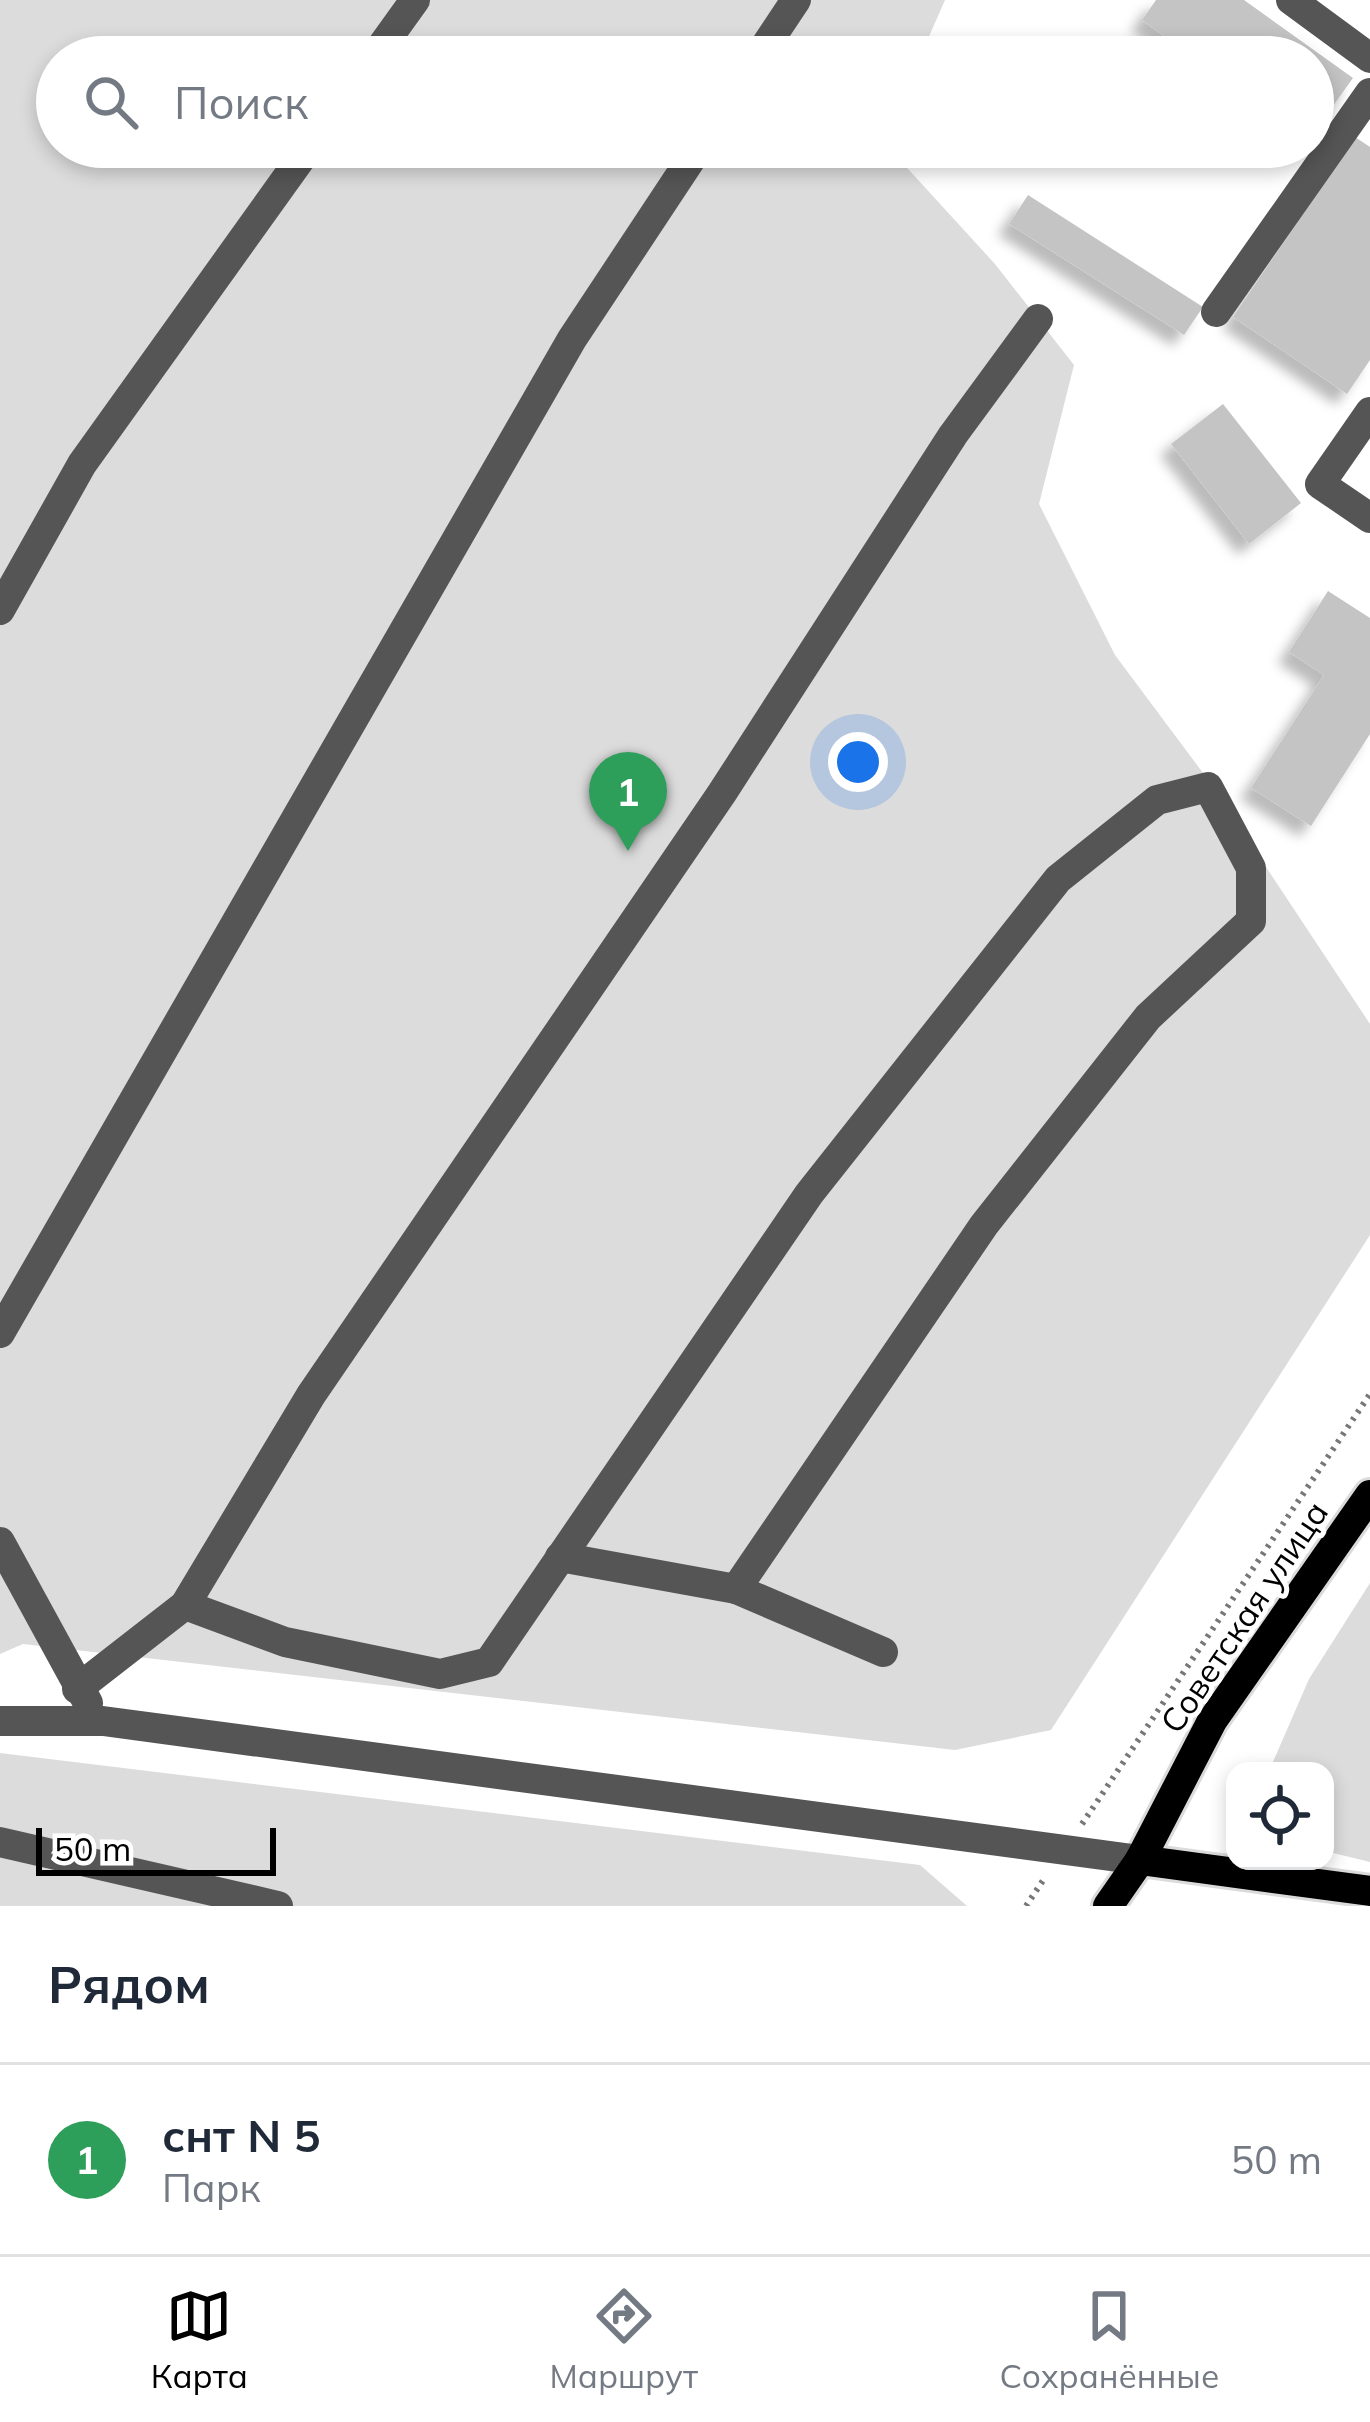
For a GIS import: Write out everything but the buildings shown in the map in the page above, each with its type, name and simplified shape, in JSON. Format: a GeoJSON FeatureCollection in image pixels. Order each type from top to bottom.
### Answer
{"type":"FeatureCollection","features":[{"type":"Feature","properties":{"kind":"main road","name":"Советская улица"},"geometry":{"type":"LineString","coordinates":[[1108,1906],[1139,1860],[1212,1721],[1370,1495]]}},
{"type":"Feature","properties":{"kind":"main road"},"geometry":{"type":"LineString","coordinates":[[1139,1860],[1370,1892]]}},
{"type":"Feature","properties":{"kind":"street"},"geometry":{"type":"LineString","coordinates":[[389,36],[415,0]]}},
{"type":"Feature","properties":{"kind":"street"},"geometry":{"type":"LineString","coordinates":[[772,36],[796,0]]}},
{"type":"Feature","properties":{"kind":"street"},"geometry":{"type":"LineString","coordinates":[[1291,0],[1370,58]]}},
{"type":"Feature","properties":{"kind":"street"},"geometry":{"type":"LineString","coordinates":[[1334,144],[1370,93]]}},
{"type":"Feature","properties":{"kind":"street"},"geometry":{"type":"LineString","coordinates":[[0,610],[82,464],[295,168]]}},
{"type":"Feature","properties":{"kind":"street"},"geometry":{"type":"LineString","coordinates":[[0,1334],[572,339],[685,168]]}},
{"type":"Feature","properties":{"kind":"street"},"geometry":{"type":"LineString","coordinates":[[1216,311],[1317,168]]}},
{"type":"Feature","properties":{"kind":"street"},"geometry":{"type":"LineString","coordinates":[[77,1689],[185,1605],[311,1396],[722,793],[953,435],[1038,319]]}},
{"type":"Feature","properties":{"kind":"street"},"geometry":{"type":"LineString","coordinates":[[1370,412],[1320,484],[1370,518]]}},
{"type":"Feature","properties":{"kind":"street"},"geometry":{"type":"LineString","coordinates":[[185,1605],[285,1642],[440,1675],[489,1662],[809,1194],[1058,879],[1157,800],[1208,788],[1251,868],[1251,921],[1148,1017],[984,1225],[736,1589]]}},
{"type":"Feature","properties":{"kind":"street"},"geometry":{"type":"LineString","coordinates":[[0,1542],[77,1689],[103,1721]]}},
{"type":"Feature","properties":{"kind":"street"},"geometry":{"type":"LineString","coordinates":[[560,1557],[736,1589],[883,1652]]}},
{"type":"Feature","properties":{"kind":"street"},"geometry":{"type":"LineString","coordinates":[[0,1721],[103,1721],[1139,1860]]}},
{"type":"Feature","properties":{"kind":"street"},"geometry":{"type":"LineString","coordinates":[[0,1842],[278,1906]]}},
{"type":"Feature","properties":{"kind":"path"},"geometry":{"type":"LineString","coordinates":[[1064,1850],[1370,1394]]}},
{"type":"Feature","properties":{"kind":"shaded area"},"geometry":{"type":"Polygon","coordinates":[[[0,0],[945,0],[929,36],[36,36],[36,168],[907,168],[995,264],[1074,365],[1039,504],[1115,655],[1209,781],[1370,1024],[1370,1235],[1051,1730],[955,1750],[23,1644],[0,1654],[0,0]]]}},
{"type":"Feature","properties":{"kind":"shaded area"},"geometry":{"type":"Polygon","coordinates":[[[1370,1583],[1370,1862],[1334,1853],[1334,1762],[1273,1762],[1309,1679],[1370,1583]]]}},
{"type":"Feature","properties":{"kind":"shaded area"},"geometry":{"type":"Polygon","coordinates":[[[0,1753],[920,1865],[967,1906],[0,1906],[0,1753]]]}},
{"type":"Feature","properties":{"kind":"place","name":"снт N 5"},"geometry":{"type":"Point","coordinates":[628,851]}}]}
